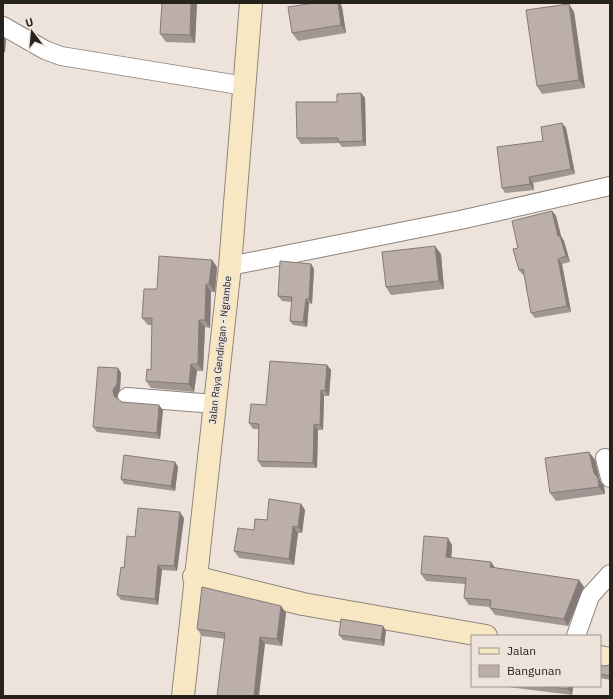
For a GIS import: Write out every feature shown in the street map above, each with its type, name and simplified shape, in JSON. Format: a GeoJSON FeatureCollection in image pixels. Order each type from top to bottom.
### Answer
{"type":"FeatureCollection","features":[{"type":"Feature","properties":{"kind":"main road","name":"Jalan Raya Gendingan - Ngrambe"},"geometry":{"type":"LineString","coordinates":[[183,696],[194,577],[230,266],[251,3]]}},
{"type":"Feature","properties":{"kind":"main road"},"geometry":{"type":"LineString","coordinates":[[194,577],[303,604],[480,635]]}},
{"type":"Feature","properties":{"kind":"street"},"geometry":{"type":"LineString","coordinates":[[3,26],[45,50],[61,56],[245,86]]}},
{"type":"Feature","properties":{"kind":"street"},"geometry":{"type":"LineString","coordinates":[[230,266],[460,220],[610,186]]}},
{"type":"Feature","properties":{"kind":"street"},"geometry":{"type":"LineString","coordinates":[[127,397],[214,404]]}},
{"type":"Feature","properties":{"kind":"street"},"geometry":{"type":"LineString","coordinates":[[605,458],[610,478]]}},
{"type":"Feature","properties":{"kind":"street"},"geometry":{"type":"LineString","coordinates":[[576,635],[590,596],[610,574]]}},
{"type":"Feature","properties":{"kind":"building"},"geometry":{"type":"Polygon","coordinates":[[[162,3],[191,3],[190,35],[160,34],[162,3]]]}},
{"type":"Feature","properties":{"kind":"building"},"geometry":{"type":"Polygon","coordinates":[[[314,3],[338,3],[341,25],[292,33],[288,7],[314,3]]]}},
{"type":"Feature","properties":{"kind":"building"},"geometry":{"type":"Polygon","coordinates":[[[569,4],[579,80],[537,86],[526,10],[569,4]]]}},
{"type":"Feature","properties":{"kind":"building"},"geometry":{"type":"Polygon","coordinates":[[[361,93],[363,141],[338,142],[338,138],[297,138],[296,102],[337,102],[337,94],[361,93]]]}},
{"type":"Feature","properties":{"kind":"building"},"geometry":{"type":"Polygon","coordinates":[[[562,123],[571,169],[529,177],[530,184],[502,188],[497,147],[543,141],[541,127],[562,123]]]}},
{"type":"Feature","properties":{"kind":"building"},"geometry":{"type":"Polygon","coordinates":[[[552,211],[558,236],[560,236],[566,256],[558,259],[567,306],[531,313],[523,269],[519,270],[513,249],[518,248],[512,221],[552,211]]]}},
{"type":"Feature","properties":{"kind":"building"},"geometry":{"type":"Polygon","coordinates":[[[435,246],[439,281],[386,287],[382,252],[435,246]]]}},
{"type":"Feature","properties":{"kind":"building"},"geometry":{"type":"Polygon","coordinates":[[[159,256],[212,260],[209,284],[206,284],[205,320],[199,320],[198,364],[191,364],[189,384],[146,381],[147,369],[151,370],[152,318],[142,318],[144,289],[157,289],[159,256]]]}},
{"type":"Feature","properties":{"kind":"building"},"geometry":{"type":"Polygon","coordinates":[[[280,261],[311,264],[309,299],[306,299],[303,322],[290,321],[292,297],[278,296],[280,261]]]}},
{"type":"Feature","properties":{"kind":"building"},"geometry":{"type":"Polygon","coordinates":[[[270,361],[327,365],[325,391],[321,390],[320,425],[314,424],[313,463],[258,461],[259,424],[249,423],[251,404],[266,405],[270,361]]]}},
{"type":"Feature","properties":{"kind":"building"},"geometry":{"type":"Polygon","coordinates":[[[98,367],[118,368],[117,384],[113,390],[114,396],[122,402],[159,405],[157,433],[93,427],[98,367]]]}},
{"type":"Feature","properties":{"kind":"building"},"geometry":{"type":"Polygon","coordinates":[[[589,452],[594,473],[598,478],[599,487],[550,493],[545,458],[589,452]]]}},
{"type":"Feature","properties":{"kind":"building"},"geometry":{"type":"Polygon","coordinates":[[[124,455],[175,462],[171,486],[121,479],[124,455]]]}},
{"type":"Feature","properties":{"kind":"building"},"geometry":{"type":"Polygon","coordinates":[[[269,499],[301,504],[298,527],[293,526],[289,559],[234,551],[238,528],[254,530],[255,519],[267,520],[269,499]]]}},
{"type":"Feature","properties":{"kind":"building"},"geometry":{"type":"Polygon","coordinates":[[[138,508],[180,512],[174,566],[158,565],[155,599],[117,595],[121,567],[124,568],[127,536],[135,537],[138,508]]]}},
{"type":"Feature","properties":{"kind":"building"},"geometry":{"type":"Polygon","coordinates":[[[424,536],[448,538],[446,557],[491,562],[490,567],[579,580],[564,619],[490,608],[491,600],[464,598],[466,578],[421,574],[424,536]]]}},
{"type":"Feature","properties":{"kind":"building"},"geometry":{"type":"Polygon","coordinates":[[[202,587],[281,606],[277,639],[260,637],[254,696],[217,696],[225,633],[197,629],[202,587]]]}},
{"type":"Feature","properties":{"kind":"building"},"geometry":{"type":"Polygon","coordinates":[[[341,619],[383,626],[381,640],[339,635],[341,619]]]}},
{"type":"Feature","properties":{"kind":"building"},"geometry":{"type":"Polygon","coordinates":[[[601,665],[610,665],[610,676],[601,674],[601,665]]]}},
{"type":"Feature","properties":{"kind":"building"},"geometry":{"type":"Polygon","coordinates":[[[549,687],[569,687],[568,689],[549,687]]]}}]}
